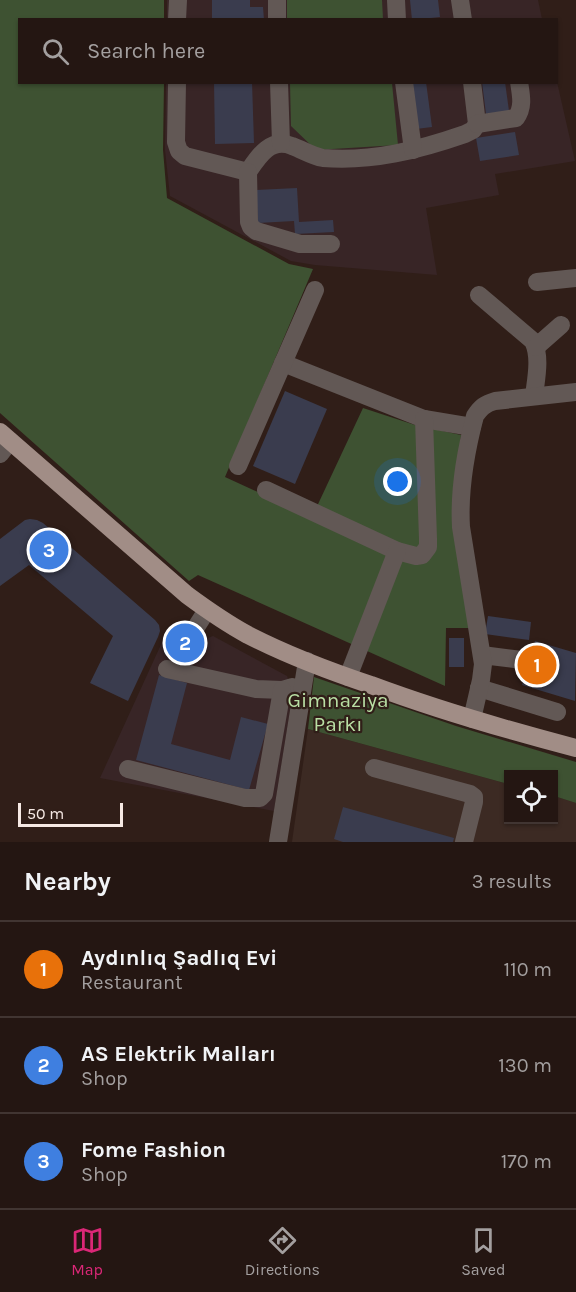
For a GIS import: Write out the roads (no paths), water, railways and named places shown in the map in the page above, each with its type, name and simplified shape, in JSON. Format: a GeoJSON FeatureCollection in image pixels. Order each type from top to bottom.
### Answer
{"type":"FeatureCollection","features":[{"type":"Feature","properties":{"kind":"main road"},"geometry":{"type":"LineString","coordinates":[[3,442],[207,610],[248,635],[307,661],[413,701],[576,748]]}},
{"type":"Feature","properties":{"kind":"street"},"geometry":{"type":"LineString","coordinates":[[177,18],[178,0]]}},
{"type":"Feature","properties":{"kind":"street"},"geometry":{"type":"LineString","coordinates":[[277,0],[277,18]]}},
{"type":"Feature","properties":{"kind":"street"},"geometry":{"type":"LineString","coordinates":[[396,0],[397,18]]}},
{"type":"Feature","properties":{"kind":"street"},"geometry":{"type":"LineString","coordinates":[[460,0],[463,18]]}},
{"type":"Feature","properties":{"kind":"street"},"geometry":{"type":"LineString","coordinates":[[177,84],[176,142],[179,151],[192,158],[248,172]]}},
{"type":"Feature","properties":{"kind":"street"},"geometry":{"type":"LineString","coordinates":[[279,84],[281,143]]}},
{"type":"Feature","properties":{"kind":"street"},"geometry":{"type":"LineString","coordinates":[[404,84],[412,150]]}},
{"type":"Feature","properties":{"kind":"street"},"geometry":{"type":"LineString","coordinates":[[472,84],[477,124]]}},
{"type":"Feature","properties":{"kind":"street"},"geometry":{"type":"LineString","coordinates":[[331,244],[300,244],[256,231],[251,227],[248,172],[266,149],[281,143],[290,144],[315,156],[333,159],[384,156],[412,150],[465,134],[477,124],[516,118],[522,104],[519,84]]}},
{"type":"Feature","properties":{"kind":"street"},"geometry":{"type":"LineString","coordinates":[[537,282],[576,278]]}},
{"type":"Feature","properties":{"kind":"street"},"geometry":{"type":"LineString","coordinates":[[238,466],[315,290]]}},
{"type":"Feature","properties":{"kind":"street"},"geometry":{"type":"LineString","coordinates":[[479,295],[533,341],[537,360],[534,396]]}},
{"type":"Feature","properties":{"kind":"street"},"geometry":{"type":"LineString","coordinates":[[536,347],[561,326]]}},
{"type":"Feature","properties":{"kind":"street"},"geometry":{"type":"LineString","coordinates":[[283,363],[424,419],[472,427]]}},
{"type":"Feature","properties":{"kind":"street"},"geometry":{"type":"LineString","coordinates":[[472,719],[482,673],[482,655],[460,510],[475,416],[480,408],[495,401],[576,392]]}},
{"type":"Feature","properties":{"kind":"street"},"geometry":{"type":"LineString","coordinates":[[266,490],[397,551],[416,556],[423,555],[428,547],[424,419]]}},
{"type":"Feature","properties":{"kind":"street"},"geometry":{"type":"LineString","coordinates":[[348,677],[397,551]]}},
{"type":"Feature","properties":{"kind":"street"},"geometry":{"type":"LineString","coordinates":[[193,632],[207,610]]}},
{"type":"Feature","properties":{"kind":"street"},"geometry":{"type":"LineString","coordinates":[[482,655],[522,660]]}},
{"type":"Feature","properties":{"kind":"street"},"geometry":{"type":"LineString","coordinates":[[278,842],[307,661]]}},
{"type":"Feature","properties":{"kind":"street"},"geometry":{"type":"LineString","coordinates":[[167,669],[256,689],[282,690],[303,685]]}},
{"type":"Feature","properties":{"kind":"street"},"geometry":{"type":"LineString","coordinates":[[479,688],[557,712]]}},
{"type":"Feature","properties":{"kind":"street"},"geometry":{"type":"LineString","coordinates":[[128,769],[245,798],[260,798],[264,794],[282,690]]}},
{"type":"Feature","properties":{"kind":"street"},"geometry":{"type":"LineString","coordinates":[[374,768],[471,794],[474,802],[464,842]]}},
{"type":"Feature","properties":{"kind":"place","name":"Fome Fashion"},"geometry":{"type":"Point","coordinates":[49,550]}},
{"type":"Feature","properties":{"kind":"place","name":"AS Elektrik Malları"},"geometry":{"type":"Point","coordinates":[185,643]}},
{"type":"Feature","properties":{"kind":"place","name":"Aydınlıq Şadlıq Evi"},"geometry":{"type":"Point","coordinates":[537,665]}},
{"type":"Feature","properties":{"kind":"park label","name":"Gimnaziya Parkı"},"geometry":{"type":"Point","coordinates":[338,712]}}]}
